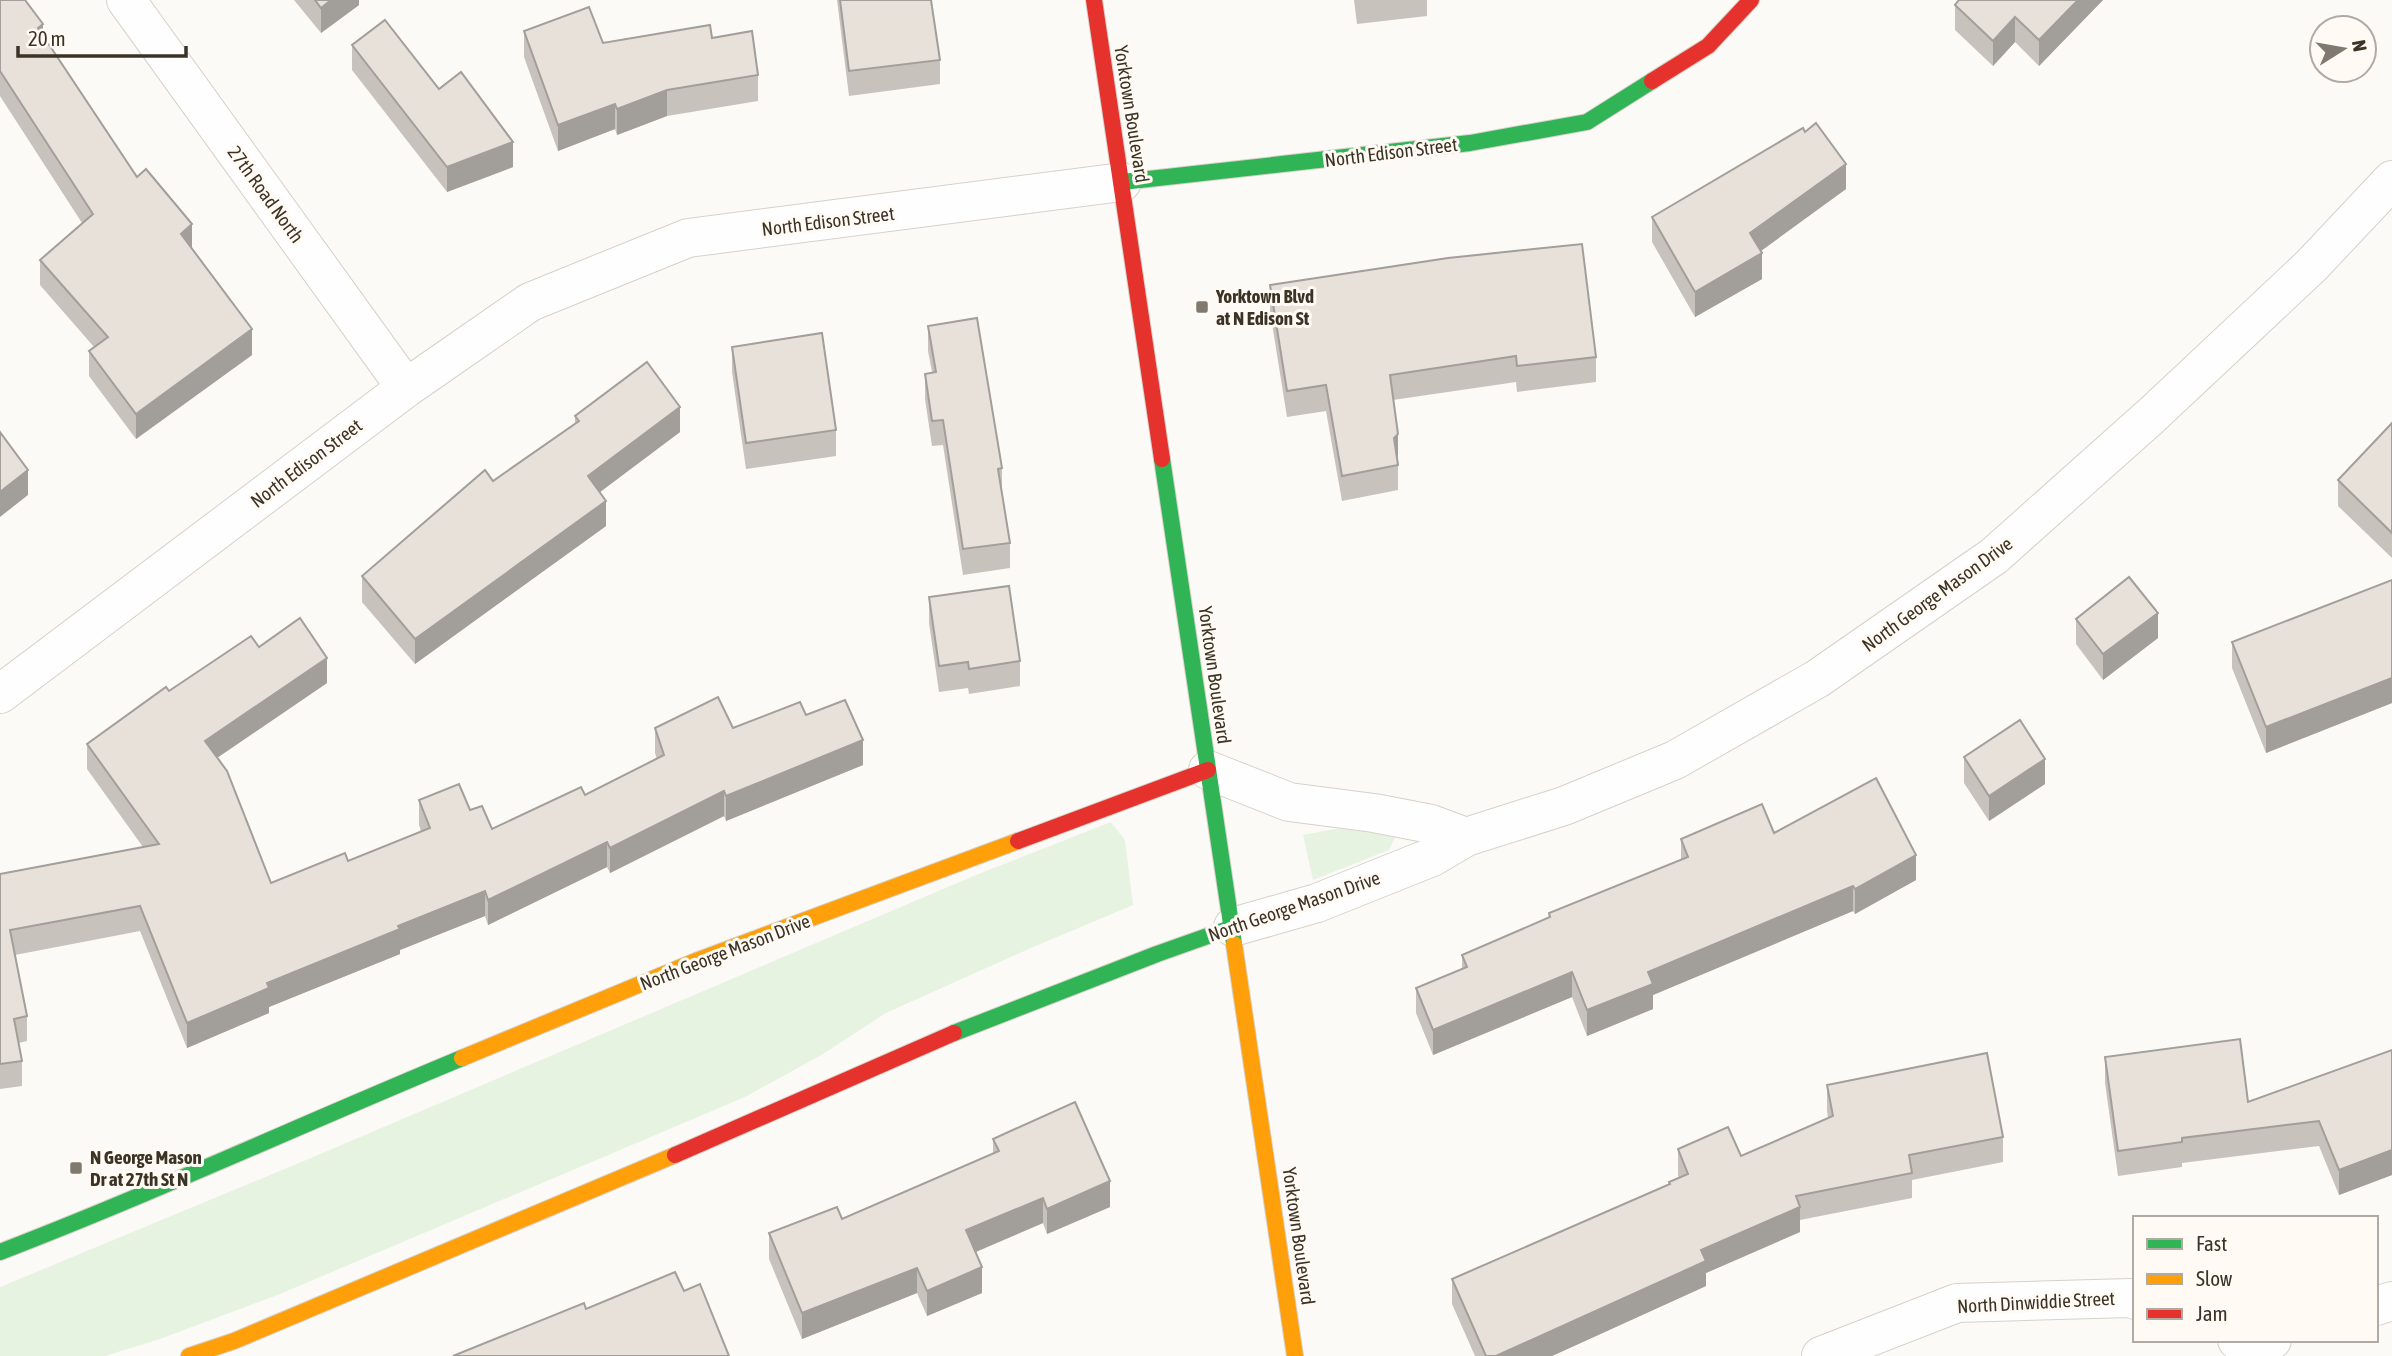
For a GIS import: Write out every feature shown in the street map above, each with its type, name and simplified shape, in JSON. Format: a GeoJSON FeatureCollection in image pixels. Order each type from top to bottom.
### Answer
{"type":"FeatureCollection","features":[{"type":"Feature","properties":{"kind":"street","name":"27th Road North"},"geometry":{"type":"LineString","coordinates":[[126,0],[406,388]]}},
{"type":"Feature","properties":{"kind":"street","name":"Yorktown Boulevard"},"geometry":{"type":"LineString","coordinates":[[1094,0],[1295,1356]]}},
{"type":"Feature","properties":{"kind":"street","name":"North Edison Street"},"geometry":{"type":"LineString","coordinates":[[0,694],[406,388],[530,302],[688,238],[1122,182],[1469,142],[1587,122],[1708,46],[1751,0]]}},
{"type":"Feature","properties":{"kind":"street","name":"North George Mason Drive"},"geometry":{"type":"LineString","coordinates":[[188,1356],[234,1341],[792,1106],[932,1042],[1157,954],[1233,927],[1329,898],[1432,858],[1466,837],[1564,806],[1675,760],[1817,679],[1994,556],[2301,275],[2392,180]]}},
{"type":"Feature","properties":{"kind":"street","name":"North George Mason Drive"},"geometry":{"type":"LineString","coordinates":[[0,1252],[102,1213],[318,1118],[696,961],[1208,770]]}},
{"type":"Feature","properties":{"kind":"street"},"geometry":{"type":"LineString","coordinates":[[1208,770],[1289,802],[1408,819],[1466,837]]}},
{"type":"Feature","properties":{"kind":"street","name":"North Dinwiddie Street"},"geometry":{"type":"LineString","coordinates":[[1821,1356],[1957,1303],[2133,1299]]}},
{"type":"Feature","properties":{"kind":"green space"},"geometry":{"type":"Polygon","coordinates":[[[1111,822],[1125,840],[1133,905],[886,1013],[823,1054],[745,1097],[280,1294],[160,1339],[105,1356],[0,1356],[0,1287],[976,875],[1111,822]]]}},
{"type":"Feature","properties":{"kind":"green space"},"geometry":{"type":"Polygon","coordinates":[[[1335,829],[1364,829],[1395,837],[1389,850],[1313,880],[1303,835],[1335,829]]]}},
{"type":"Feature","properties":{"kind":"building"},"geometry":{"type":"Polygon","coordinates":[[[0,0],[25,0],[43,24],[38,28],[137,177],[146,169],[192,224],[181,234],[252,329],[136,414],[89,351],[108,337],[40,260],[93,214],[0,71],[0,0]]]}},
{"type":"Feature","properties":{"kind":"building"},"geometry":{"type":"Polygon","coordinates":[[[315,0],[331,0],[321,8],[315,0]]]}},
{"type":"Feature","properties":{"kind":"building"},"geometry":{"type":"Polygon","coordinates":[[[840,0],[931,0],[940,60],[849,71],[840,0]]]}},
{"type":"Feature","properties":{"kind":"building"},"geometry":{"type":"Polygon","coordinates":[[[1959,0],[2078,0],[2039,40],[2015,17],[1993,41],[1955,5],[1959,0]]]}},
{"type":"Feature","properties":{"kind":"building"},"geometry":{"type":"Polygon","coordinates":[[[589,7],[603,43],[710,25],[712,38],[752,31],[758,75],[667,90],[617,109],[615,104],[558,125],[524,31],[589,7]]]}},
{"type":"Feature","properties":{"kind":"building"},"geometry":{"type":"Polygon","coordinates":[[[385,20],[439,89],[461,72],[513,142],[447,167],[352,45],[385,20]]]}},
{"type":"Feature","properties":{"kind":"building"},"geometry":{"type":"Polygon","coordinates":[[[1816,123],[1846,164],[1750,233],[1762,253],[1695,292],[1652,217],[1803,128],[1805,132],[1816,123]]]}},
{"type":"Feature","properties":{"kind":"building"},"geometry":{"type":"Polygon","coordinates":[[[1582,244],[1596,357],[1517,366],[1516,356],[1390,375],[1398,434],[1394,438],[1398,465],[1342,476],[1326,385],[1287,391],[1270,285],[1448,258],[1582,244]]]}},
{"type":"Feature","properties":{"kind":"building"},"geometry":{"type":"Polygon","coordinates":[[[977,318],[1002,468],[998,469],[1010,543],[963,549],[943,420],[932,421],[925,374],[936,372],[928,326],[977,318]]]}},
{"type":"Feature","properties":{"kind":"building"},"geometry":{"type":"Polygon","coordinates":[[[822,333],[836,430],[746,443],[732,347],[822,333]]]}},
{"type":"Feature","properties":{"kind":"building"},"geometry":{"type":"Polygon","coordinates":[[[647,362],[680,407],[588,476],[606,501],[415,639],[362,576],[485,470],[493,481],[579,421],[575,416],[647,362]]]}},
{"type":"Feature","properties":{"kind":"building"},"geometry":{"type":"Polygon","coordinates":[[[2392,423],[2392,533],[2338,480],[2392,423]]]}},
{"type":"Feature","properties":{"kind":"building"},"geometry":{"type":"Polygon","coordinates":[[[0,432],[28,470],[0,492],[0,432]]]}},
{"type":"Feature","properties":{"kind":"building"},"geometry":{"type":"Polygon","coordinates":[[[2129,577],[2158,613],[2103,654],[2076,619],[2129,577]]]}},
{"type":"Feature","properties":{"kind":"building"},"geometry":{"type":"Polygon","coordinates":[[[2392,580],[2392,678],[2266,727],[2232,642],[2392,580]]]}},
{"type":"Feature","properties":{"kind":"building"},"geometry":{"type":"Polygon","coordinates":[[[1009,586],[1020,661],[969,669],[968,662],[939,666],[929,597],[1009,586]]]}},
{"type":"Feature","properties":{"kind":"building"},"geometry":{"type":"Polygon","coordinates":[[[300,618],[327,658],[205,741],[227,771],[271,883],[345,853],[348,861],[430,828],[419,800],[459,784],[470,810],[482,806],[492,829],[581,787],[585,795],[664,755],[655,728],[718,697],[733,728],[800,702],[806,715],[845,700],[863,740],[726,796],[724,791],[610,848],[607,842],[488,900],[485,891],[398,926],[400,929],[267,983],[269,988],[187,1023],[140,906],[10,930],[27,1016],[14,1019],[22,1061],[0,1064],[0,874],[159,844],[87,744],[166,687],[169,691],[251,636],[259,647],[300,618]]]}},
{"type":"Feature","properties":{"kind":"building"},"geometry":{"type":"Polygon","coordinates":[[[2020,720],[2045,759],[1989,796],[1964,757],[2020,720]]]}},
{"type":"Feature","properties":{"kind":"building"},"geometry":{"type":"Polygon","coordinates":[[[1876,778],[1916,855],[1855,889],[1853,886],[1648,972],[1653,984],[1587,1010],[1572,972],[1433,1030],[1416,988],[1467,967],[1462,955],[1550,917],[1549,913],[1688,857],[1681,839],[1762,804],[1774,833],[1876,778]]]}},
{"type":"Feature","properties":{"kind":"building"},"geometry":{"type":"Polygon","coordinates":[[[2240,1039],[2248,1102],[2392,1050],[2392,1150],[2339,1170],[2319,1121],[2182,1138],[2182,1142],[2118,1151],[2105,1057],[2240,1039]]]}},
{"type":"Feature","properties":{"kind":"building"},"geometry":{"type":"Polygon","coordinates":[[[1987,1053],[2003,1137],[1909,1155],[1912,1173],[1796,1196],[1800,1207],[1701,1250],[1706,1261],[1496,1356],[1486,1356],[1452,1279],[1670,1184],[1669,1182],[1688,1174],[1678,1149],[1728,1127],[1741,1156],[1833,1116],[1827,1085],[1987,1053]]]}},
{"type":"Feature","properties":{"kind":"building"},"geometry":{"type":"Polygon","coordinates":[[[1075,1102],[1110,1181],[1047,1209],[1043,1198],[966,1230],[982,1267],[927,1291],[917,1268],[802,1313],[769,1233],[837,1207],[842,1219],[999,1151],[993,1139],[1075,1102]]]}},
{"type":"Feature","properties":{"kind":"building"},"geometry":{"type":"Polygon","coordinates":[[[675,1272],[684,1291],[700,1284],[729,1356],[453,1356],[584,1303],[586,1309],[675,1272]]]}},
{"type":"Feature","properties":{"kind":"traffic: fast"},"geometry":{"type":"LineString","coordinates":[[1122,182],[1470,143],[1587,122],[1652,81]]}},
{"type":"Feature","properties":{"kind":"traffic: fast"},"geometry":{"type":"LineString","coordinates":[[1162,459],[1234,944]]}},
{"type":"Feature","properties":{"kind":"traffic: fast"},"geometry":{"type":"LineString","coordinates":[[954,1033],[1233,927]]}},
{"type":"Feature","properties":{"kind":"traffic: fast"},"geometry":{"type":"LineString","coordinates":[[0,1252],[462,1058]]}},
{"type":"Feature","properties":{"kind":"traffic: slow"},"geometry":{"type":"LineString","coordinates":[[462,1058],[696,961],[1018,841]]}},
{"type":"Feature","properties":{"kind":"traffic: slow"},"geometry":{"type":"LineString","coordinates":[[1234,944],[1295,1356]]}},
{"type":"Feature","properties":{"kind":"traffic: slow"},"geometry":{"type":"LineString","coordinates":[[189,1356],[234,1341],[675,1155]]}},
{"type":"Feature","properties":{"kind":"traffic: jam"},"geometry":{"type":"LineString","coordinates":[[1094,0],[1162,459]]}},
{"type":"Feature","properties":{"kind":"traffic: jam"},"geometry":{"type":"LineString","coordinates":[[1652,81],[1708,46],[1751,0]]}},
{"type":"Feature","properties":{"kind":"traffic: jam"},"geometry":{"type":"LineString","coordinates":[[1018,841],[1208,770]]}},
{"type":"Feature","properties":{"kind":"traffic: jam"},"geometry":{"type":"LineString","coordinates":[[675,1155],[954,1033]]}},
{"type":"Feature","properties":{"kind":"place","name":"Yorktown Blvd at N Edison St"},"geometry":{"type":"Point","coordinates":[1202,307]}},
{"type":"Feature","properties":{"kind":"place","name":"N George Mason Dr at 27th St N"},"geometry":{"type":"Point","coordinates":[76,1168]}}]}
